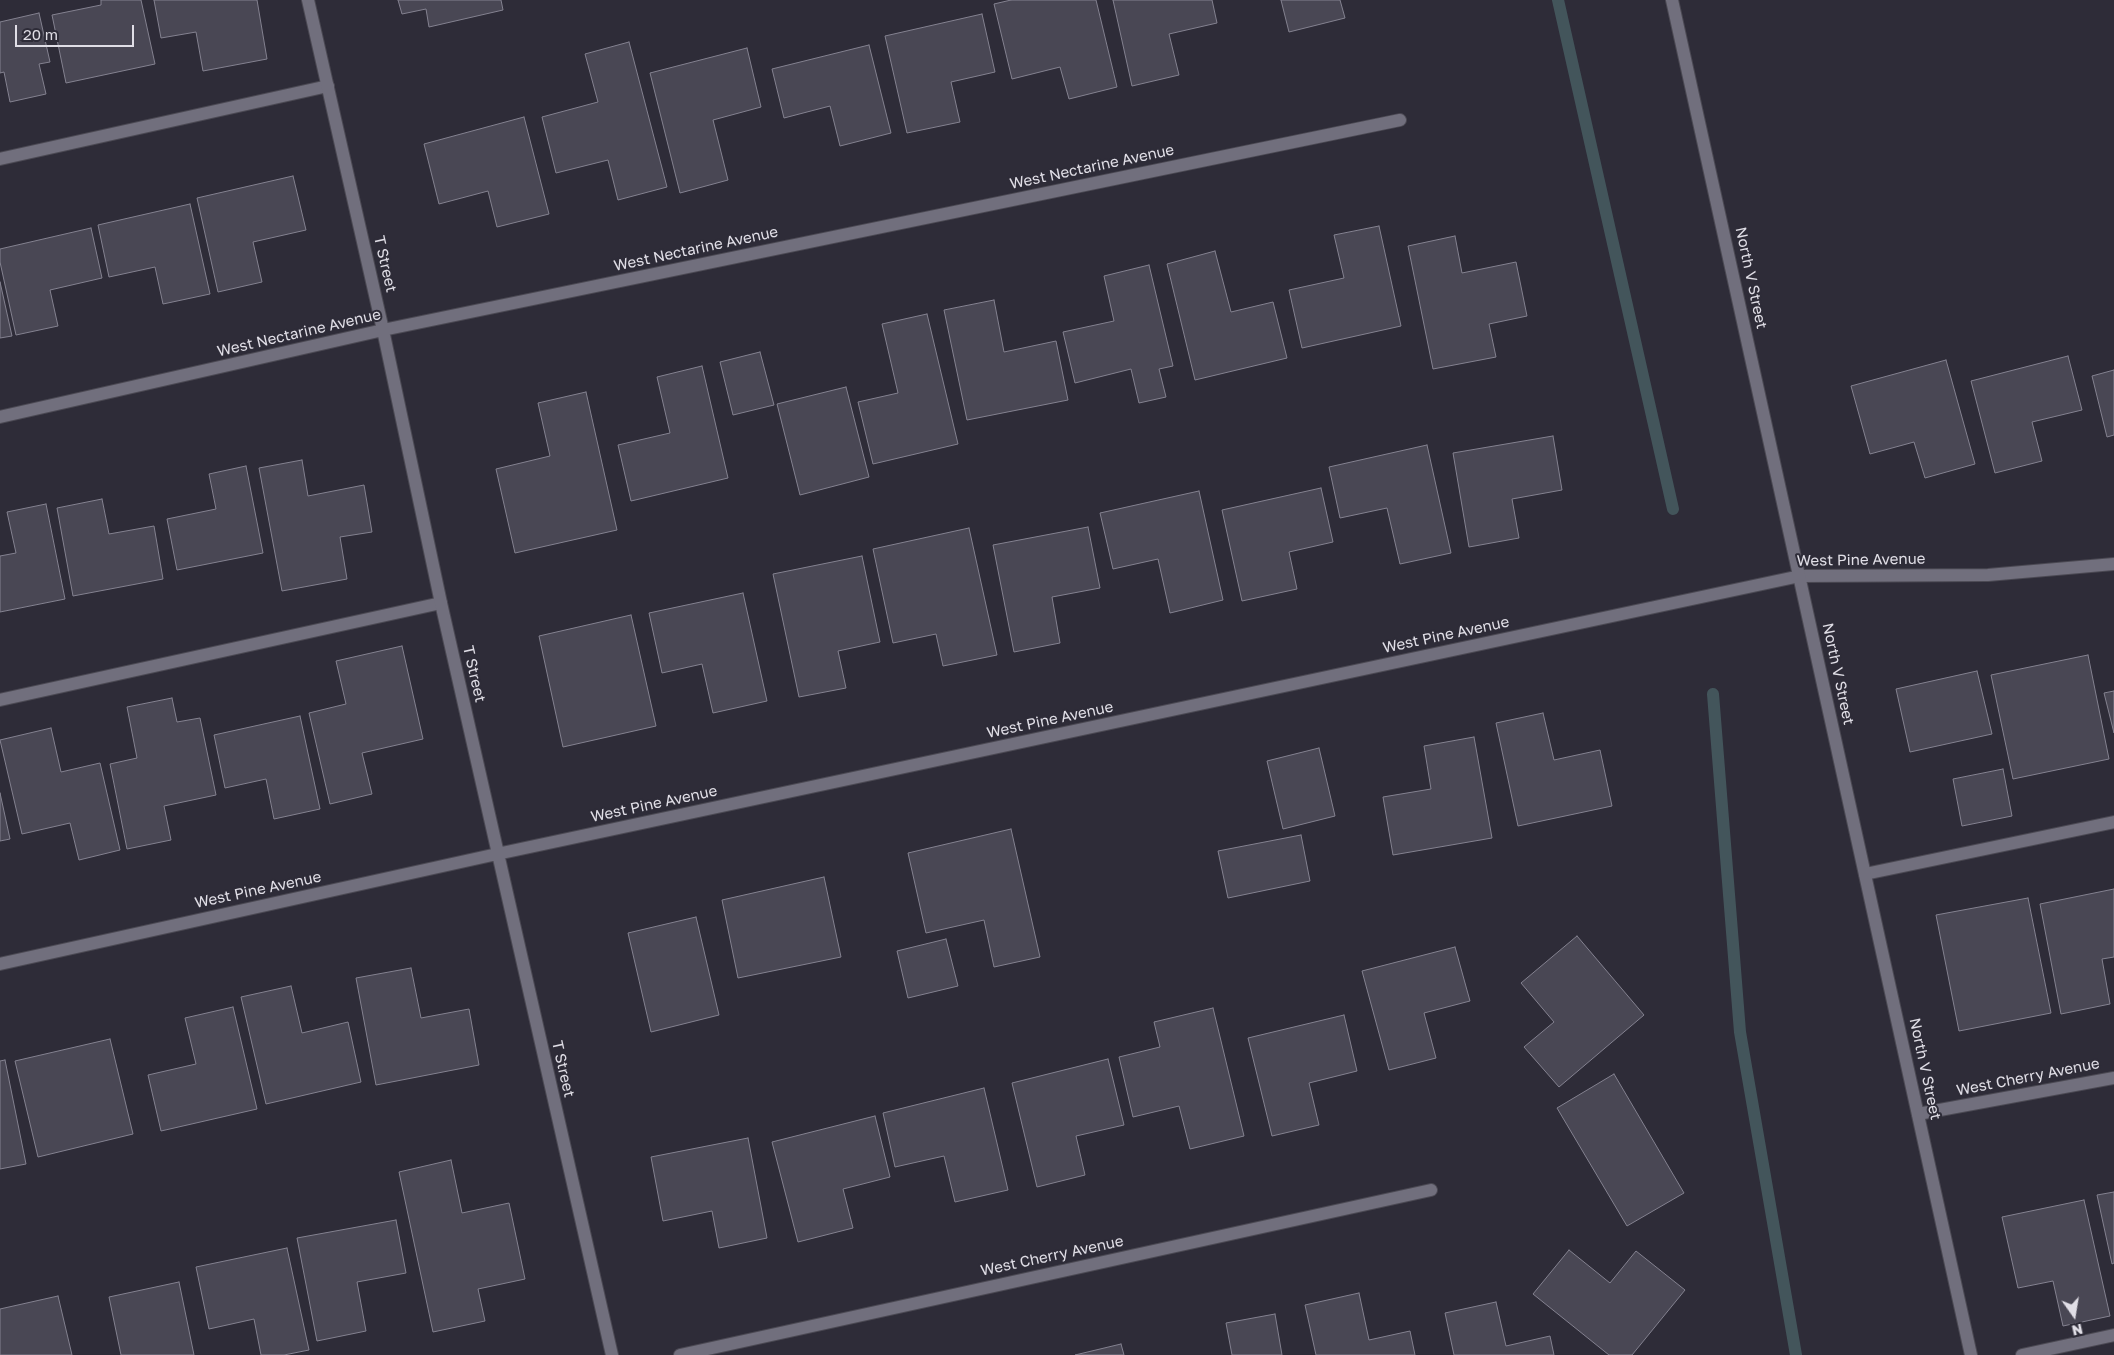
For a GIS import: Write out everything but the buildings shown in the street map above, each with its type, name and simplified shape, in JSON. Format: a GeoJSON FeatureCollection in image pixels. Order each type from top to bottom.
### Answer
{"type":"FeatureCollection","features":[{"type":"Feature","properties":{"kind":"street","name":"T Street"},"geometry":{"type":"LineString","coordinates":[[308,0],[383,330],[497,854],[612,1355]]}},
{"type":"Feature","properties":{"kind":"street","name":"North V Street"},"geometry":{"type":"LineString","coordinates":[[1672,0],[1971,1355]]}},
{"type":"Feature","properties":{"kind":"street"},"geometry":{"type":"LineString","coordinates":[[0,159],[328,86]]}},
{"type":"Feature","properties":{"kind":"street","name":"West Nectarine Avenue"},"geometry":{"type":"LineString","coordinates":[[0,417],[383,330],[1400,120]]}},
{"type":"Feature","properties":{"kind":"street","name":"West Pine Avenue"},"geometry":{"type":"LineString","coordinates":[[0,964],[497,854],[1800,576],[1988,575],[2114,564]]}},
{"type":"Feature","properties":{"kind":"street"},"geometry":{"type":"LineString","coordinates":[[0,700],[441,603]]}},
{"type":"Feature","properties":{"kind":"street"},"geometry":{"type":"LineString","coordinates":[[1865,874],[2114,822]]}},
{"type":"Feature","properties":{"kind":"street","name":"West Cherry Avenue"},"geometry":{"type":"LineString","coordinates":[[1918,1114],[2114,1078]]}},
{"type":"Feature","properties":{"kind":"street","name":"West Cherry Avenue"},"geometry":{"type":"LineString","coordinates":[[680,1355],[1432,1190]]}},
{"type":"Feature","properties":{"kind":"street"},"geometry":{"type":"LineString","coordinates":[[2022,1355],[2114,1335]]}},
{"type":"Feature","properties":{"kind":"waterway"},"geometry":{"type":"LineString","coordinates":[[1558,0],[1673,509]]}},
{"type":"Feature","properties":{"kind":"waterway"},"geometry":{"type":"LineString","coordinates":[[1713,694],[1740,1032],[1796,1355]]}}]}
